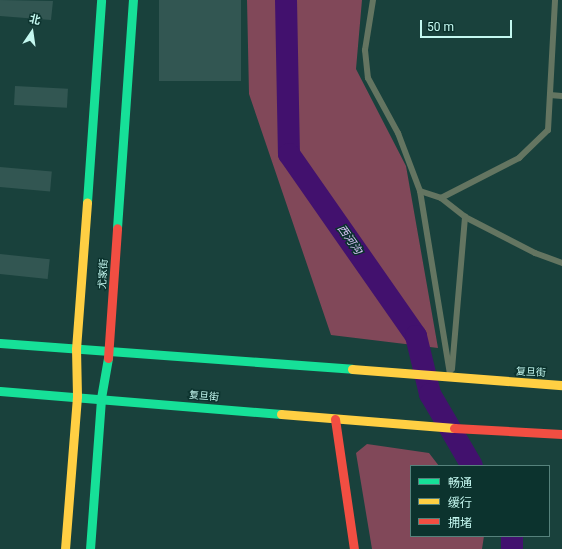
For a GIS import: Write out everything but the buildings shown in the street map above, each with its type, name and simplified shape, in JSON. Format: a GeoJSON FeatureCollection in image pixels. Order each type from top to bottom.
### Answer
{"type":"FeatureCollection","features":[{"type":"Feature","properties":{"kind":"main road"},"geometry":{"type":"LineString","coordinates":[[65,549],[77,396],[76,349],[101,0]]}},
{"type":"Feature","properties":{"kind":"main road","name":"尤家街"},"geometry":{"type":"LineString","coordinates":[[90,549],[101,398],[109,351],[133,0]]}},
{"type":"Feature","properties":{"kind":"main road"},"geometry":{"type":"LineString","coordinates":[[0,343],[109,351]]}},
{"type":"Feature","properties":{"kind":"main road","name":"复旦街"},"geometry":{"type":"LineString","coordinates":[[109,351],[396,374],[562,385]]}},
{"type":"Feature","properties":{"kind":"main road","name":"复旦街"},"geometry":{"type":"LineString","coordinates":[[0,391],[77,396],[464,429],[562,434]]}},
{"type":"Feature","properties":{"kind":"main road"},"geometry":{"type":"LineString","coordinates":[[335,418],[354,549]]}},
{"type":"Feature","properties":{"kind":"lane"},"geometry":{"type":"LineString","coordinates":[[373,0],[365,50],[368,78],[398,133],[420,191],[451,378]]}},
{"type":"Feature","properties":{"kind":"lane"},"geometry":{"type":"LineString","coordinates":[[441,198],[519,158],[548,130],[555,0]]}},
{"type":"Feature","properties":{"kind":"lane"},"geometry":{"type":"LineString","coordinates":[[550,95],[562,96]]}},
{"type":"Feature","properties":{"kind":"lane"},"geometry":{"type":"LineString","coordinates":[[420,191],[441,198],[465,217],[535,253],[562,263]]}},
{"type":"Feature","properties":{"kind":"lane"},"geometry":{"type":"LineString","coordinates":[[451,378],[465,217]]}},
{"type":"Feature","properties":{"kind":"shaded area"},"geometry":{"type":"Polygon","coordinates":[[[247,0],[362,0],[356,69],[406,166],[438,348],[331,335],[249,94],[247,0]]]}},
{"type":"Feature","properties":{"kind":"shaded area"},"geometry":{"type":"Polygon","coordinates":[[[367,444],[429,453],[438,465],[410,465],[410,537],[484,537],[482,549],[372,549],[356,453],[367,444]]]}},
{"type":"Feature","properties":{"kind":"waterway","name":"西河沟"},"geometry":{"type":"LineString","coordinates":[[286,0],[289,154],[416,336],[430,394],[471,465]]}},
{"type":"Feature","properties":{"kind":"waterway","name":"西河沟"},"geometry":{"type":"LineString","coordinates":[[512,537],[512,549]]}},
{"type":"Feature","properties":{"kind":"traffic: fast"},"geometry":{"type":"LineString","coordinates":[[87,202],[101,0]]}},
{"type":"Feature","properties":{"kind":"traffic: fast"},"geometry":{"type":"LineString","coordinates":[[117,228],[133,0]]}},
{"type":"Feature","properties":{"kind":"traffic: fast"},"geometry":{"type":"LineString","coordinates":[[0,343],[352,369]]}},
{"type":"Feature","properties":{"kind":"traffic: fast"},"geometry":{"type":"LineString","coordinates":[[90,549],[101,398],[108,358]]}},
{"type":"Feature","properties":{"kind":"traffic: fast"},"geometry":{"type":"LineString","coordinates":[[0,391],[281,414]]}},
{"type":"Feature","properties":{"kind":"traffic: slow"},"geometry":{"type":"LineString","coordinates":[[65,549],[77,396],[76,349],[87,202]]}},
{"type":"Feature","properties":{"kind":"traffic: slow"},"geometry":{"type":"LineString","coordinates":[[352,369],[562,385]]}},
{"type":"Feature","properties":{"kind":"traffic: slow"},"geometry":{"type":"LineString","coordinates":[[281,414],[454,428]]}},
{"type":"Feature","properties":{"kind":"traffic: jam"},"geometry":{"type":"LineString","coordinates":[[108,358],[117,228]]}},
{"type":"Feature","properties":{"kind":"traffic: jam"},"geometry":{"type":"LineString","coordinates":[[335,419],[354,549]]}},
{"type":"Feature","properties":{"kind":"traffic: jam"},"geometry":{"type":"LineString","coordinates":[[454,428],[562,434]]}}]}
